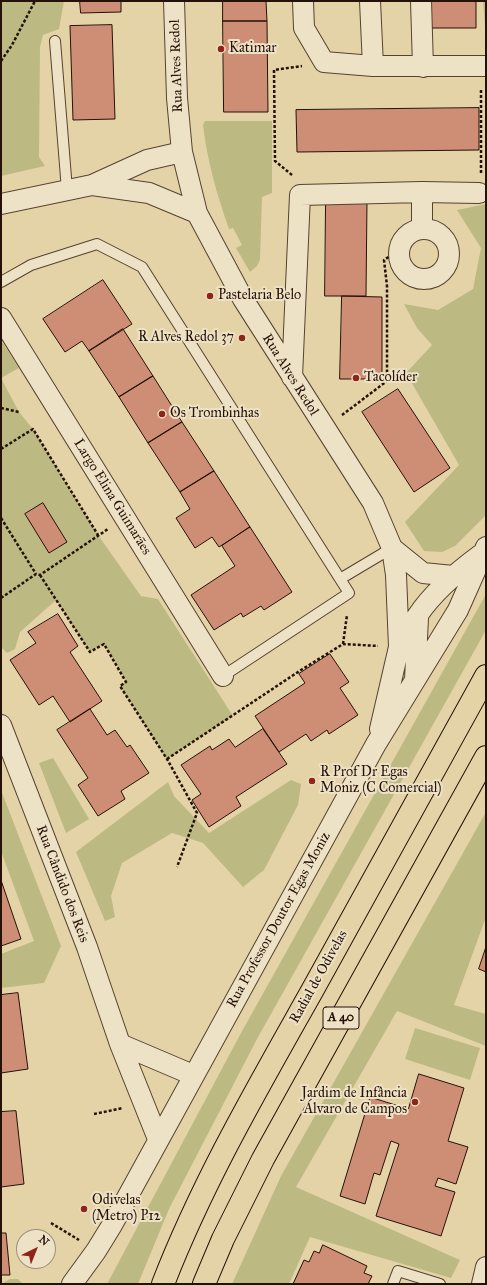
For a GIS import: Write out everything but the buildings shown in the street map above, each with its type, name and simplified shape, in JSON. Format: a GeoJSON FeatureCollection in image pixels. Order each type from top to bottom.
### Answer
{"type":"FeatureCollection","features":[{"type":"Feature","properties":{"kind":"highway","name":"Radial de Odivelas"},"geometry":{"type":"LineString","coordinates":[[164,1284],[195,1207],[237,1123],[405,825],[486,676]]}},
{"type":"Feature","properties":{"kind":"highway","name":"A 40"},"geometry":{"type":"LineString","coordinates":[[204,1284],[223,1239],[263,1159],[486,757]]}},
{"type":"Feature","properties":{"kind":"street","name":"Rua Alves Redol"},"geometry":{"type":"LineString","coordinates":[[174,1],[177,98],[182,152],[197,213],[243,299],[373,503],[392,548],[396,574],[399,647],[376,744]]}},
{"type":"Feature","properties":{"kind":"street"},"geometry":{"type":"LineString","coordinates":[[303,1],[304,28],[324,62],[373,66],[484,66]]}},
{"type":"Feature","properties":{"kind":"street"},"geometry":{"type":"LineString","coordinates":[[370,1],[373,66]]}},
{"type":"Feature","properties":{"kind":"street"},"geometry":{"type":"LineString","coordinates":[[421,1],[423,67]]}},
{"type":"Feature","properties":{"kind":"street"},"geometry":{"type":"LineString","coordinates":[[1,204],[92,185],[147,160],[182,152]]}},
{"type":"Feature","properties":{"kind":"street"},"geometry":{"type":"LineString","coordinates":[[92,185],[150,193],[197,213]]}},
{"type":"Feature","properties":{"kind":"street"},"geometry":{"type":"LineString","coordinates":[[422,192],[422,228]]}},
{"type":"Feature","properties":{"kind":"street"},"geometry":{"type":"LineString","coordinates":[[292,377],[300,195],[422,192],[479,193]]}},
{"type":"Feature","properties":{"kind":"street"},"geometry":{"type":"LineString","coordinates":[[422,228],[438,232],[448,245],[449,261],[445,269],[432,278],[423,279],[408,273],[402,267],[399,250],[401,242],[407,235],[414,230],[422,228]]}},
{"type":"Feature","properties":{"kind":"street","name":"Largo Elina Guimarães"},"geometry":{"type":"LineString","coordinates":[[1,318],[224,676]]}},
{"type":"Feature","properties":{"kind":"street"},"geometry":{"type":"LineString","coordinates":[[392,548],[423,573],[453,576]]}},
{"type":"Feature","properties":{"kind":"street"},"geometry":{"type":"LineString","coordinates":[[399,647],[418,614],[453,576],[484,550]]}},
{"type":"Feature","properties":{"kind":"street","name":"Rua Professor Doutor Egas Moniz"},"geometry":{"type":"LineString","coordinates":[[72,1284],[96,1251],[376,744],[458,610],[484,550]]}},
{"type":"Feature","properties":{"kind":"street"},"geometry":{"type":"LineString","coordinates":[[396,574],[418,614],[414,684]]}},
{"type":"Feature","properties":{"kind":"street"},"geometry":{"type":"LineString","coordinates":[[418,614],[436,618],[458,610]]}},
{"type":"Feature","properties":{"kind":"street","name":"Rua Cândido dos Reis"},"geometry":{"type":"LineString","coordinates":[[1,725],[87,947],[120,1044],[158,1139]]}},
{"type":"Feature","properties":{"kind":"street"},"geometry":{"type":"LineString","coordinates":[[120,1044],[193,1075]]}},
{"type":"Feature","properties":{"kind":"street"},"geometry":{"type":"LineString","coordinates":[[482,1284],[486,1267]]}},
{"type":"Feature","properties":{"kind":"lane"},"geometry":{"type":"LineString","coordinates":[[55,41],[67,190]]}},
{"type":"Feature","properties":{"kind":"lane"},"geometry":{"type":"LineString","coordinates":[[1,282],[31,265],[97,244],[142,267],[349,593],[224,676]]}},
{"type":"Feature","properties":{"kind":"lane"},"geometry":{"type":"LineString","coordinates":[[340,579],[392,548]]}},
{"type":"Feature","properties":{"kind":"lane"},"geometry":{"type":"LineString","coordinates":[[393,1284],[398,1271],[440,1284]]}},
{"type":"Feature","properties":{"kind":"path"},"geometry":{"type":"LineString","coordinates":[[1,61],[12,45],[35,1]]}},
{"type":"Feature","properties":{"kind":"path"},"geometry":{"type":"LineString","coordinates":[[316,195],[275,161],[274,70],[324,62]]}},
{"type":"Feature","properties":{"kind":"path"},"geometry":{"type":"LineString","coordinates":[[479,193],[482,162],[484,66]]}},
{"type":"Feature","properties":{"kind":"path"},"geometry":{"type":"LineString","coordinates":[[324,428],[387,381],[387,286],[384,260],[399,250]]}},
{"type":"Feature","properties":{"kind":"path"},"geometry":{"type":"LineString","coordinates":[[1,408],[19,412]]}},
{"type":"Feature","properties":{"kind":"path"},"geometry":{"type":"LineString","coordinates":[[1,448],[32,429],[98,535]]}},
{"type":"Feature","properties":{"kind":"path"},"geometry":{"type":"LineString","coordinates":[[1,518],[36,574]]}},
{"type":"Feature","properties":{"kind":"path"},"geometry":{"type":"LineString","coordinates":[[1,598],[36,574],[40,574],[126,518]]}},
{"type":"Feature","properties":{"kind":"path"},"geometry":{"type":"LineString","coordinates":[[40,574],[90,652],[104,644],[126,682],[120,686],[167,758],[197,813],[177,867]]}},
{"type":"Feature","properties":{"kind":"path"},"geometry":{"type":"LineString","coordinates":[[343,644],[349,593]]}},
{"type":"Feature","properties":{"kind":"path"},"geometry":{"type":"LineString","coordinates":[[167,758],[343,644],[399,647]]}},
{"type":"Feature","properties":{"kind":"path"},"geometry":{"type":"LineString","coordinates":[[51,1223],[96,1251]]}},
{"type":"Feature","properties":{"kind":"shaded area"},"geometry":{"type":"Polygon","coordinates":[[[1,1],[64,1],[59,29],[43,35],[40,47],[39,157],[45,166],[1,176],[1,1]]]}},
{"type":"Feature","properties":{"kind":"shaded area"},"geometry":{"type":"Polygon","coordinates":[[[483,1],[486,1],[486,40],[483,1]]]}},
{"type":"Feature","properties":{"kind":"shaded area"},"geometry":{"type":"Polygon","coordinates":[[[205,121],[272,121],[272,193],[262,197],[260,260],[257,266],[250,272],[236,248],[242,245],[233,228],[229,229],[217,190],[205,138],[203,125],[205,121]]]}},
{"type":"Feature","properties":{"kind":"shaded area"},"geometry":{"type":"Polygon","coordinates":[[[486,204],[486,515],[455,546],[442,552],[424,551],[405,522],[459,465],[406,373],[432,345],[417,328],[404,304],[438,310],[473,289],[481,248],[457,210],[486,204]]]}},
{"type":"Feature","properties":{"kind":"shaded area"},"geometry":{"type":"Polygon","coordinates":[[[1,340],[19,368],[1,378],[1,340]]]}},
{"type":"Feature","properties":{"kind":"shaded area"},"geometry":{"type":"Polygon","coordinates":[[[1,378],[19,412],[33,429],[98,535],[141,596],[158,599],[233,716],[167,759],[120,686],[126,681],[104,644],[90,652],[56,600],[20,632],[15,649],[7,653],[1,647],[1,378]]]}},
{"type":"Feature","properties":{"kind":"shaded area"},"geometry":{"type":"Polygon","coordinates":[[[486,594],[486,630],[257,1039],[169,1209],[138,1284],[107,1284],[241,1033],[486,594]]]}},
{"type":"Feature","properties":{"kind":"shaded area"},"geometry":{"type":"Polygon","coordinates":[[[53,758],[89,819],[66,833],[39,763],[53,758]]]}},
{"type":"Feature","properties":{"kind":"shaded area"},"geometry":{"type":"Polygon","coordinates":[[[291,780],[301,784],[298,805],[264,870],[243,887],[203,843],[172,833],[122,863],[111,896],[115,917],[105,921],[76,852],[168,782],[174,796],[209,833],[291,780]]]}},
{"type":"Feature","properties":{"kind":"shaded area"},"geometry":{"type":"Polygon","coordinates":[[[1,790],[61,946],[44,983],[1,988],[1,954],[34,941],[1,851],[1,790]]]}},
{"type":"Feature","properties":{"kind":"shaded area"},"geometry":{"type":"Polygon","coordinates":[[[486,812],[486,917],[454,1005],[486,1014],[486,1046],[397,1011],[296,1187],[460,1260],[451,1278],[310,1237],[289,1284],[232,1284],[281,1176],[486,812]]]}},
{"type":"Feature","properties":{"kind":"shaded area"},"geometry":{"type":"Polygon","coordinates":[[[415,1028],[480,1048],[470,1080],[405,1059],[415,1028]]]}},
{"type":"Feature","properties":{"kind":"shaded area"},"geometry":{"type":"Polygon","coordinates":[[[10,1279],[18,1279],[23,1284],[1,1284],[10,1279]]]}},
{"type":"Feature","properties":{"kind":"place","name":"Katimar"},"geometry":{"type":"Point","coordinates":[221,49]}},
{"type":"Feature","properties":{"kind":"place","name":"Pastelaria Belo"},"geometry":{"type":"Point","coordinates":[210,296]}},
{"type":"Feature","properties":{"kind":"place","name":"R Alves Redol 37"},"geometry":{"type":"Point","coordinates":[242,338]}},
{"type":"Feature","properties":{"kind":"place","name":"Tacolíder"},"geometry":{"type":"Point","coordinates":[356,378]}},
{"type":"Feature","properties":{"kind":"place","name":"Os Trombinhas"},"geometry":{"type":"Point","coordinates":[162,414]}},
{"type":"Feature","properties":{"kind":"place","name":"R Prof Dr Egas Moniz (C Comercial)"},"geometry":{"type":"Point","coordinates":[312,781]}},
{"type":"Feature","properties":{"kind":"place","name":"Jardim de Infância Álvaro de Campos"},"geometry":{"type":"Point","coordinates":[415,1102]}},
{"type":"Feature","properties":{"kind":"place","name":"Odivelas (Metro) P12"},"geometry":{"type":"Point","coordinates":[84,1209]}}]}
